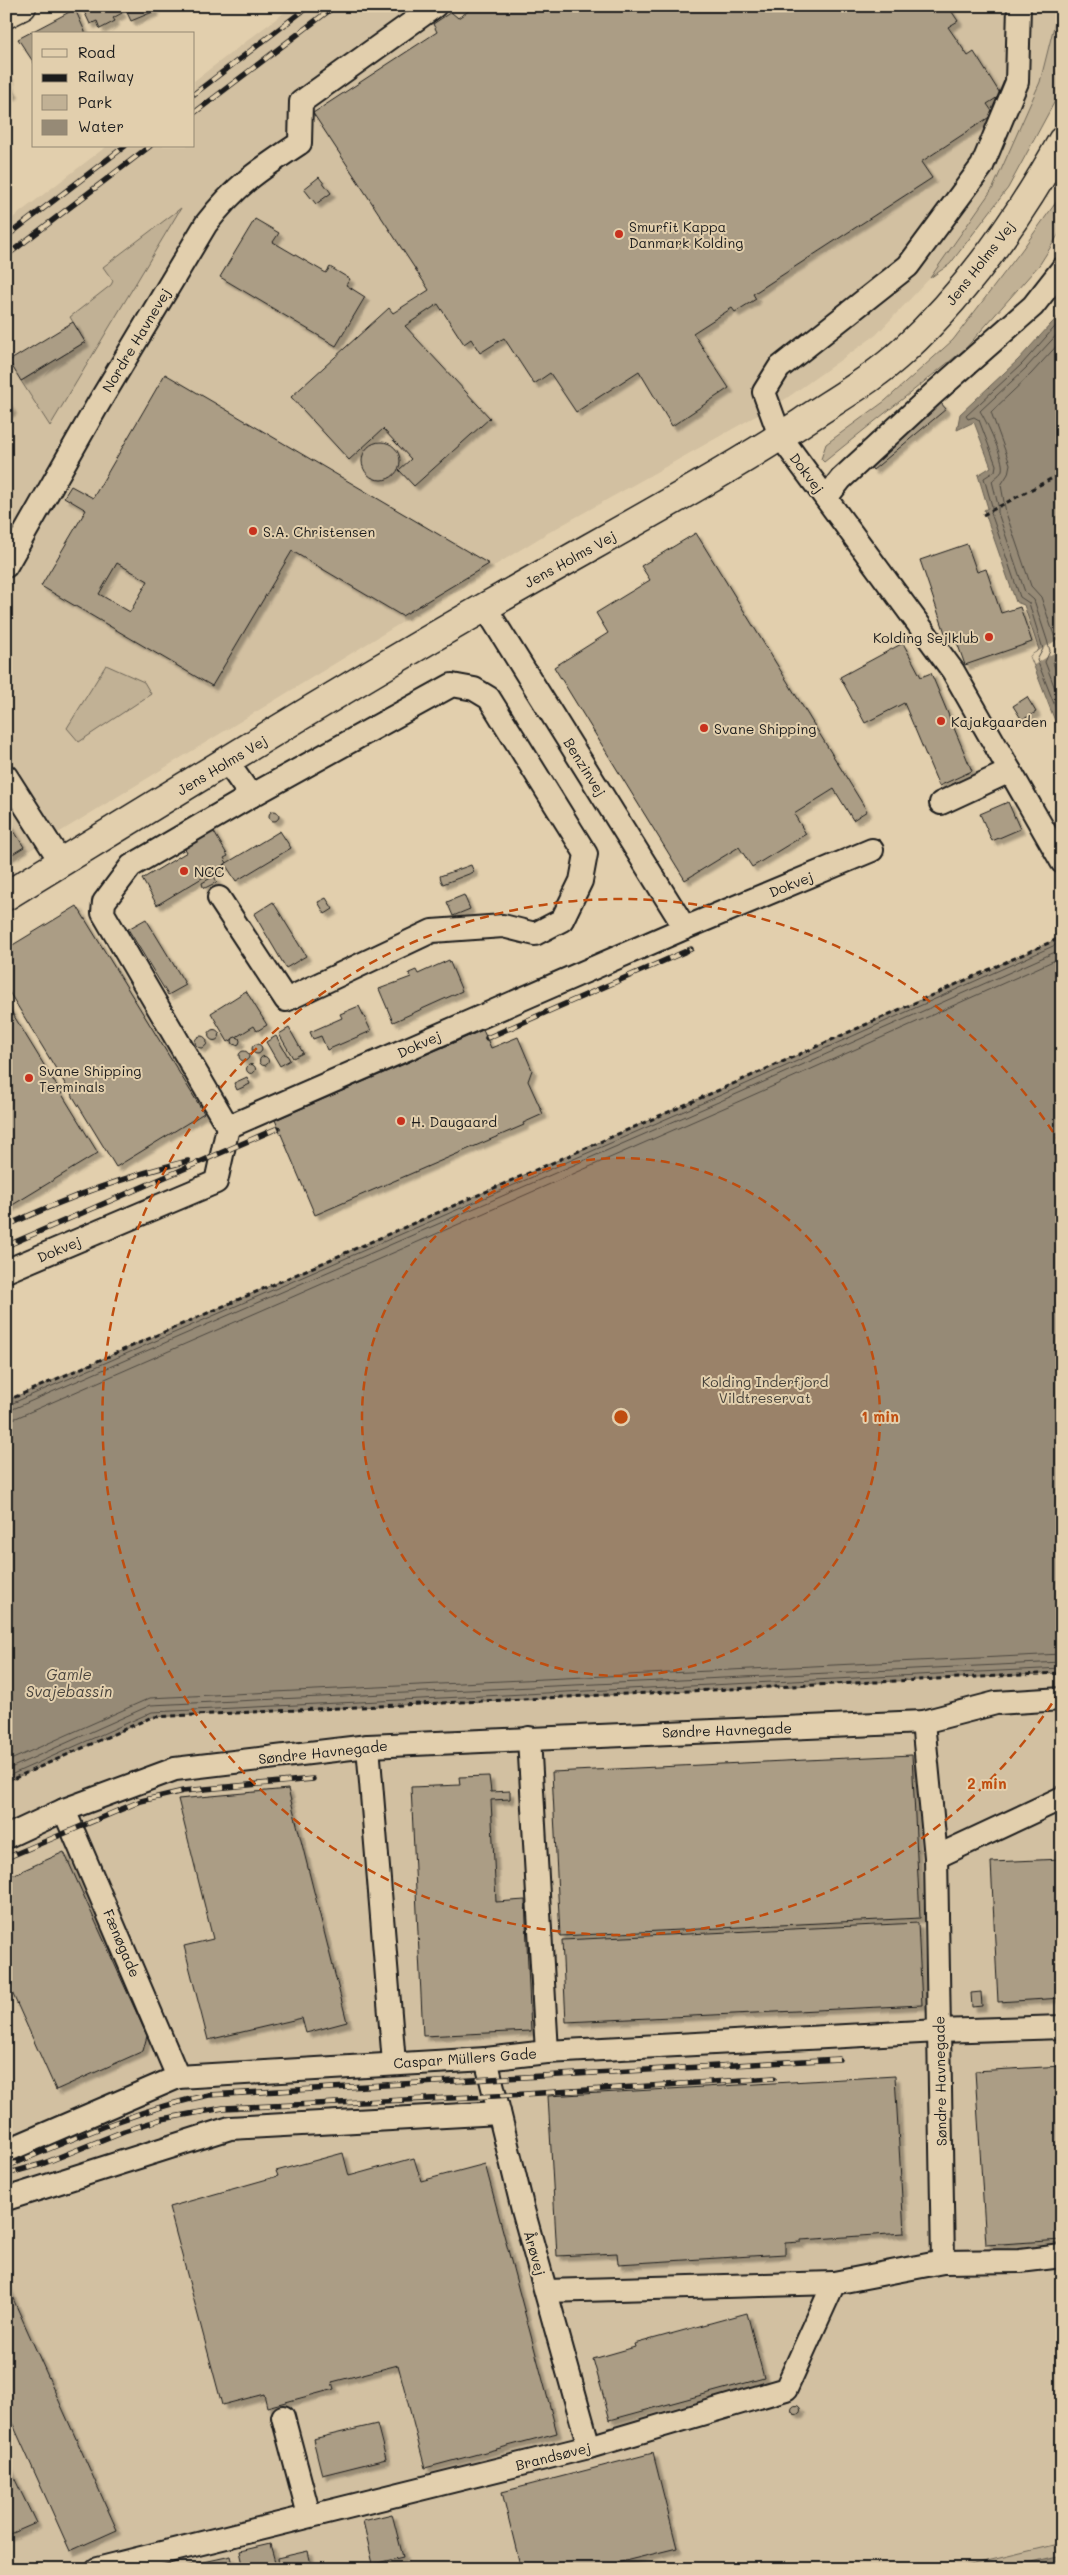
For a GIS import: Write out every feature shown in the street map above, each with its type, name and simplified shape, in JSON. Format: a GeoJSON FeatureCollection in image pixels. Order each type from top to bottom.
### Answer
{"type":"FeatureCollection","features":[{"type":"Feature","properties":{"kind":"main road"},"geometry":{"type":"LineString","coordinates":[[6,14],[22,6]]}},
{"type":"Feature","properties":{"kind":"main road","name":"Jens Holms Vej"},"geometry":{"type":"LineString","coordinates":[[6,896],[485,607],[676,500],[780,436],[863,381],[901,353],[956,298],[1032,195],[1062,141]]}},
{"type":"Feature","properties":{"kind":"street","name":"Nordre Havnevej"},"geometry":{"type":"LineString","coordinates":[[6,566],[97,406],[206,224],[226,198],[251,175],[300,143],[301,102],[435,6]]}},
{"type":"Feature","properties":{"kind":"street","name":"Dokvej"},"geometry":{"type":"LineString","coordinates":[[1018,6],[1017,82],[982,166],[908,266],[779,368],[764,392],[780,436],[953,671],[1062,862]]}},
{"type":"Feature","properties":{"kind":"street"},"geometry":{"type":"LineString","coordinates":[[826,498],[841,479],[933,394],[1033,306],[1062,269]]}},
{"type":"Feature","properties":{"kind":"street","name":"Benzinvej"},"geometry":{"type":"LineString","coordinates":[[485,607],[685,928]]}},
{"type":"Feature","properties":{"kind":"street"},"geometry":{"type":"LineString","coordinates":[[219,898],[286,1000],[432,931],[503,926],[535,934],[562,920],[581,882],[586,854],[489,698],[474,688],[452,685],[251,796],[131,866],[104,902],[103,913],[228,1127]]}},
{"type":"Feature","properties":{"kind":"street"},"geometry":{"type":"LineString","coordinates":[[227,762],[251,796]]}},
{"type":"Feature","properties":{"kind":"street"},"geometry":{"type":"LineString","coordinates":[[941,803],[1010,771]]}},
{"type":"Feature","properties":{"kind":"street"},"geometry":{"type":"LineString","coordinates":[[6,776],[61,862]]}},
{"type":"Feature","properties":{"kind":"street","name":"Dokvej"},"geometry":{"type":"LineString","coordinates":[[6,1271],[216,1182],[228,1127],[685,928],[872,850]]}},
{"type":"Feature","properties":{"kind":"street"},"geometry":{"type":"LineString","coordinates":[[923,1722],[996,1703],[1062,1699]]}},
{"type":"Feature","properties":{"kind":"street","name":"Søndre Havnegade"},"geometry":{"type":"LineString","coordinates":[[6,1837],[64,1810],[175,1769],[368,1746],[923,1722],[936,1857],[943,2262]]}},
{"type":"Feature","properties":{"kind":"street"},"geometry":{"type":"LineString","coordinates":[[529,1738],[547,2052]]}},
{"type":"Feature","properties":{"kind":"street"},"geometry":{"type":"LineString","coordinates":[[368,1746],[394,2062]]}},
{"type":"Feature","properties":{"kind":"street"},"geometry":{"type":"LineString","coordinates":[[936,1857],[1062,1798]]}},
{"type":"Feature","properties":{"kind":"street","name":"Fænøgade"},"geometry":{"type":"LineString","coordinates":[[64,1810],[178,2077]]}},
{"type":"Feature","properties":{"kind":"street","name":"Caspar Müllers Gade"},"geometry":{"type":"LineString","coordinates":[[6,2150],[178,2077],[394,2062],[486,2059],[547,2052],[939,2031],[1062,2027]]}},
{"type":"Feature","properties":{"kind":"street","name":"Årøvej"},"geometry":{"type":"LineString","coordinates":[[486,2059],[546,2291],[589,2447]]}},
{"type":"Feature","properties":{"kind":"street"},"geometry":{"type":"LineString","coordinates":[[6,2199],[230,2128],[499,2113]]}},
{"type":"Feature","properties":{"kind":"street"},"geometry":{"type":"LineString","coordinates":[[546,2291],[834,2283],[943,2262],[1020,2261],[1062,2256]]}},
{"type":"Feature","properties":{"kind":"street","name":"Brandsøvej"},"geometry":{"type":"LineString","coordinates":[[97,2569],[308,2515],[589,2447],[786,2389],[834,2283]]}},
{"type":"Feature","properties":{"kind":"street"},"geometry":{"type":"LineString","coordinates":[[283,2417],[308,2515]]}},
{"type":"Feature","properties":{"kind":"path"},"geometry":{"type":"LineString","coordinates":[[983,515],[1062,473]]}},
{"type":"Feature","properties":{"kind":"path"},"geometry":{"type":"LineString","coordinates":[[6,1401],[744,1079],[1062,937]]}},
{"type":"Feature","properties":{"kind":"path"},"geometry":{"type":"LineString","coordinates":[[6,1782],[152,1717],[1062,1673]]}},
{"type":"Feature","properties":{"kind":"shaded area"},"geometry":{"type":"Polygon","coordinates":[[[293,6],[1059,6],[1040,82],[993,188],[930,278],[876,335],[784,400],[546,534],[6,865],[6,223],[104,148],[195,148],[195,80],[293,6]]]}},
{"type":"Feature","properties":{"kind":"shaded area"},"geometry":{"type":"Polygon","coordinates":[[[1062,1673],[1062,2555],[1002,2569],[6,2569],[6,1782],[152,1717],[1062,1673]]]}},
{"type":"Feature","properties":{"kind":"green space"},"geometry":{"type":"Polygon","coordinates":[[[1059,6],[1062,6],[1062,83],[1055,101],[1008,188],[950,264],[930,278],[993,188],[1040,82],[1059,6]]]}},
{"type":"Feature","properties":{"kind":"green space"},"geometry":{"type":"Polygon","coordinates":[[[1062,194],[1062,229],[1040,264],[965,349],[824,462],[821,459],[826,444],[885,401],[953,340],[1062,194]]]}},
{"type":"Feature","properties":{"kind":"green space"},"geometry":{"type":"Polygon","coordinates":[[[181,208],[50,426],[21,381],[85,342],[70,317],[111,285],[113,281],[103,267],[181,208]]]}},
{"type":"Feature","properties":{"kind":"green space"},"geometry":{"type":"Polygon","coordinates":[[[106,665],[144,682],[151,694],[79,742],[67,728],[106,665]]]}},
{"type":"Feature","properties":{"kind":"green space"},"geometry":{"type":"Polygon","coordinates":[[[1062,2543],[1062,2569],[954,2569],[1062,2543]]]}},
{"type":"Feature","properties":{"kind":"water"},"geometry":{"type":"Polygon","coordinates":[[[1062,312],[1062,739],[1030,656],[1039,650],[1024,605],[1016,602],[984,510],[988,508],[978,475],[991,467],[974,422],[957,430],[960,414],[1018,360],[1062,312]]]}},
{"type":"Feature","properties":{"kind":"water","name":"Kolding Inderfjord Vildtreservat"},"geometry":{"type":"Polygon","coordinates":[[[1062,937],[1062,1673],[152,1717],[6,1782],[6,1401],[735,1083],[1062,937]]]}},
{"type":"Feature","properties":{"kind":"water"},"geometry":{"type":"Polygon","coordinates":[[[1062,2555],[1062,2569],[1002,2569],[1062,2555]]]}},
{"type":"Feature","properties":{"kind":"pier"},"geometry":{"type":"Polygon","coordinates":[[[1062,637],[1062,648],[1034,665],[1030,656],[1062,637]]]}},
{"type":"Feature","properties":{"kind":"building"},"geometry":{"type":"Polygon","coordinates":[[[117,6],[122,13],[113,18],[115,21],[100,29],[97,21],[90,24],[82,7],[117,6]]]}},
{"type":"Feature","properties":{"kind":"building"},"geometry":{"type":"Polygon","coordinates":[[[124,6],[153,6],[155,11],[131,21],[124,6]]]}},
{"type":"Feature","properties":{"kind":"building","name":"Smurfit Kappa Danmark Kolding"},"geometry":{"type":"Polygon","coordinates":[[[476,6],[948,6],[958,21],[948,27],[968,56],[974,52],[1001,95],[987,104],[994,114],[921,162],[932,178],[753,294],[756,299],[735,312],[732,308],[693,333],[729,388],[672,426],[639,371],[576,412],[550,373],[534,384],[504,338],[480,353],[471,339],[464,344],[438,304],[405,326],[490,418],[414,486],[399,470],[411,459],[383,429],[349,460],[291,397],[389,308],[393,313],[429,290],[313,113],[437,32],[433,24],[451,12],[458,18],[476,6]]]}},
{"type":"Feature","properties":{"kind":"building"},"geometry":{"type":"Polygon","coordinates":[[[75,9],[85,32],[32,32],[32,60],[18,39],[75,9]]]}},
{"type":"Feature","properties":{"kind":"building"},"geometry":{"type":"Polygon","coordinates":[[[6,73],[10,79],[7,81],[14,93],[6,98],[6,73]]]}},
{"type":"Feature","properties":{"kind":"building"},"geometry":{"type":"Polygon","coordinates":[[[319,177],[331,193],[316,204],[304,189],[319,177]]]}},
{"type":"Feature","properties":{"kind":"building"},"geometry":{"type":"Polygon","coordinates":[[[255,219],[279,233],[273,242],[326,273],[330,267],[350,279],[346,285],[365,297],[336,346],[220,277],[255,219]]]}},
{"type":"Feature","properties":{"kind":"building"},"geometry":{"type":"Polygon","coordinates":[[[73,322],[85,342],[21,381],[9,361],[73,322]]]}},
{"type":"Feature","properties":{"kind":"building","name":"S.A. Christensen"},"geometry":{"type":"Polygon","coordinates":[[[165,374],[489,564],[402,616],[292,551],[212,686],[41,586],[86,510],[64,497],[71,486],[93,498],[165,374]],[[117,563],[99,594],[130,612],[148,581],[117,563]]]}},
{"type":"Feature","properties":{"kind":"building"},"geometry":{"type":"Polygon","coordinates":[[[6,400],[12,410],[6,414],[6,400]]]}},
{"type":"Feature","properties":{"kind":"building"},"geometry":{"type":"Polygon","coordinates":[[[941,403],[946,409],[873,470],[868,463],[941,403]]]}},
{"type":"Feature","properties":{"kind":"building"},"geometry":{"type":"Polygon","coordinates":[[[381,442],[394,448],[400,461],[394,474],[381,480],[368,474],[362,461],[368,448],[381,442]]]}},
{"type":"Feature","properties":{"kind":"building","name":"Svane Shipping"},"geometry":{"type":"Polygon","coordinates":[[[696,533],[867,811],[853,820],[834,789],[794,814],[806,834],[752,867],[739,847],[685,880],[554,667],[608,633],[596,613],[650,580],[641,566],[696,533]]]}},
{"type":"Feature","properties":{"kind":"building"},"geometry":{"type":"Polygon","coordinates":[[[967,544],[977,572],[986,569],[1001,613],[1020,607],[1032,642],[965,665],[953,631],[945,633],[920,560],[967,544]]]}},
{"type":"Feature","properties":{"kind":"building"},"geometry":{"type":"Polygon","coordinates":[[[903,643],[921,677],[931,673],[972,771],[939,786],[904,703],[865,723],[840,677],[903,643]]]}},
{"type":"Feature","properties":{"kind":"building"},"geometry":{"type":"Polygon","coordinates":[[[1027,697],[1036,712],[1022,720],[1013,706],[1027,697]]]}},
{"type":"Feature","properties":{"kind":"building"},"geometry":{"type":"Polygon","coordinates":[[[1008,802],[1020,829],[992,841],[980,814],[1008,802]]]}},
{"type":"Feature","properties":{"kind":"building"},"geometry":{"type":"Polygon","coordinates":[[[272,811],[276,811],[279,816],[278,820],[272,821],[269,818],[269,814],[272,811]]]}},
{"type":"Feature","properties":{"kind":"building"},"geometry":{"type":"Polygon","coordinates":[[[6,818],[24,847],[6,858],[6,818]]]}},
{"type":"Feature","properties":{"kind":"building","name":"NCC"},"geometry":{"type":"Polygon","coordinates":[[[211,827],[228,856],[224,858],[227,863],[157,905],[142,879],[187,852],[183,845],[211,827]]]}},
{"type":"Feature","properties":{"kind":"building"},"geometry":{"type":"Polygon","coordinates":[[[280,831],[291,848],[236,881],[225,864],[280,831]]]}},
{"type":"Feature","properties":{"kind":"building"},"geometry":{"type":"Polygon","coordinates":[[[471,865],[474,872],[443,884],[440,876],[471,865]]]}},
{"type":"Feature","properties":{"kind":"building"},"geometry":{"type":"Polygon","coordinates":[[[214,876],[217,882],[205,888],[203,887],[202,883],[214,876]]]}},
{"type":"Feature","properties":{"kind":"building"},"geometry":{"type":"Polygon","coordinates":[[[464,895],[470,909],[453,916],[447,902],[464,895]]]}},
{"type":"Feature","properties":{"kind":"building"},"geometry":{"type":"Polygon","coordinates":[[[326,898],[333,909],[325,914],[318,902],[326,898]]]}},
{"type":"Feature","properties":{"kind":"building"},"geometry":{"type":"Polygon","coordinates":[[[273,902],[306,956],[286,968],[254,914],[273,902]]]}},
{"type":"Feature","properties":{"kind":"building"},"geometry":{"type":"Polygon","coordinates":[[[77,906],[204,1113],[116,1167],[6,987],[6,949],[77,906]]]}},
{"type":"Feature","properties":{"kind":"building"},"geometry":{"type":"Polygon","coordinates":[[[146,919],[186,985],[168,995],[128,929],[146,919]]]}},
{"type":"Feature","properties":{"kind":"building"},"geometry":{"type":"Polygon","coordinates":[[[449,960],[462,991],[393,1022],[379,989],[411,977],[409,973],[416,970],[418,974],[449,960]]]}},
{"type":"Feature","properties":{"kind":"building"},"geometry":{"type":"Polygon","coordinates":[[[246,991],[267,1025],[257,1031],[254,1026],[228,1042],[211,1013],[246,991]]]}},
{"type":"Feature","properties":{"kind":"building","name":"Svane Shipping Terminals"},"geometry":{"type":"Polygon","coordinates":[[[6,1003],[98,1153],[6,1209],[6,1003]]]}},
{"type":"Feature","properties":{"kind":"building"},"geometry":{"type":"Polygon","coordinates":[[[359,1006],[371,1031],[327,1050],[321,1036],[313,1039],[310,1032],[342,1018],[340,1014],[359,1006]]]}},
{"type":"Feature","properties":{"kind":"building"},"geometry":{"type":"Polygon","coordinates":[[[289,1028],[303,1053],[293,1058],[279,1034],[289,1028]]]}},
{"type":"Feature","properties":{"kind":"building"},"geometry":{"type":"Polygon","coordinates":[[[214,1029],[220,1035],[214,1041],[208,1035],[214,1029]]]}},
{"type":"Feature","properties":{"kind":"building","name":"H. Daugaard"},"geometry":{"type":"Polygon","coordinates":[[[483,1030],[491,1048],[518,1037],[532,1070],[528,1081],[543,1114],[523,1123],[524,1125],[315,1215],[275,1120],[483,1030]]]}},
{"type":"Feature","properties":{"kind":"building"},"geometry":{"type":"Polygon","coordinates":[[[201,1036],[207,1042],[201,1048],[195,1042],[201,1036]]]}},
{"type":"Feature","properties":{"kind":"building"},"geometry":{"type":"Polygon","coordinates":[[[276,1036],[290,1060],[280,1066],[266,1042],[276,1036]]]}},
{"type":"Feature","properties":{"kind":"building"},"geometry":{"type":"Polygon","coordinates":[[[236,1037],[240,1041],[236,1045],[232,1041],[236,1037]]]}},
{"type":"Feature","properties":{"kind":"building"},"geometry":{"type":"Polygon","coordinates":[[[255,1044],[259,1044],[262,1049],[261,1053],[255,1054],[252,1051],[252,1047],[255,1044]]]}},
{"type":"Feature","properties":{"kind":"building"},"geometry":{"type":"Polygon","coordinates":[[[244,1051],[249,1056],[244,1061],[239,1056],[244,1051]]]}},
{"type":"Feature","properties":{"kind":"building"},"geometry":{"type":"Polygon","coordinates":[[[264,1056],[269,1061],[264,1066],[259,1061],[264,1056]]]}},
{"type":"Feature","properties":{"kind":"building"},"geometry":{"type":"Polygon","coordinates":[[[251,1064],[256,1069],[251,1074],[246,1069],[251,1064]]]}},
{"type":"Feature","properties":{"kind":"building"},"geometry":{"type":"Polygon","coordinates":[[[247,1077],[250,1084],[237,1090],[234,1083],[247,1077]]]}},
{"type":"Feature","properties":{"kind":"building"},"geometry":{"type":"Polygon","coordinates":[[[912,1755],[920,1918],[560,1936],[552,1772],[912,1755]]]}},
{"type":"Feature","properties":{"kind":"building"},"geometry":{"type":"Polygon","coordinates":[[[489,1776],[491,1792],[510,1791],[510,1799],[491,1800],[496,1902],[525,1900],[531,2031],[423,2036],[411,1787],[460,1785],[459,1777],[489,1776]]]}},
{"type":"Feature","properties":{"kind":"building"},"geometry":{"type":"Polygon","coordinates":[[[288,1789],[347,2022],[306,2033],[302,2018],[208,2040],[184,1946],[213,1939],[178,1799],[288,1789]]]}},
{"type":"Feature","properties":{"kind":"building"},"geometry":{"type":"Polygon","coordinates":[[[64,1852],[147,2036],[143,2051],[56,2090],[6,1979],[6,1878],[64,1852]]]}},
{"type":"Feature","properties":{"kind":"building"},"geometry":{"type":"Polygon","coordinates":[[[1062,1859],[1062,1998],[998,2002],[991,1862],[1062,1859]]]}},
{"type":"Feature","properties":{"kind":"building"},"geometry":{"type":"Polygon","coordinates":[[[918,1923],[922,2005],[566,2022],[562,1940],[918,1923]]]}},
{"type":"Feature","properties":{"kind":"building"},"geometry":{"type":"Polygon","coordinates":[[[981,1992],[982,2006],[972,2007],[971,1993],[981,1992]]]}},
{"type":"Feature","properties":{"kind":"building"},"geometry":{"type":"Polygon","coordinates":[[[1062,2066],[1062,2240],[986,2245],[975,2071],[1062,2066]]]}},
{"type":"Feature","properties":{"kind":"building"},"geometry":{"type":"Polygon","coordinates":[[[895,2076],[904,2233],[801,2240],[801,2242],[785,2243],[785,2254],[618,2264],[617,2253],[557,2256],[548,2096],[895,2076]]]}},
{"type":"Feature","properties":{"kind":"building"},"geometry":{"type":"Polygon","coordinates":[[[343,2153],[349,2176],[414,2158],[421,2181],[485,2164],[557,2433],[425,2468],[398,2365],[332,2382],[334,2389],[267,2407],[264,2394],[222,2405],[169,2207],[278,2176],[276,2171],[343,2153]]]}},
{"type":"Feature","properties":{"kind":"building"},"geometry":{"type":"Polygon","coordinates":[[[6,2283],[117,2530],[70,2551],[6,2409],[6,2283]]]}},
{"type":"Feature","properties":{"kind":"building"},"geometry":{"type":"Polygon","coordinates":[[[747,2313],[764,2378],[610,2420],[593,2359],[635,2347],[634,2344],[747,2313]]]}},
{"type":"Feature","properties":{"kind":"building"},"geometry":{"type":"Polygon","coordinates":[[[796,2406],[800,2410],[796,2414],[792,2410],[796,2406]]]}},
{"type":"Feature","properties":{"kind":"building"},"geometry":{"type":"Polygon","coordinates":[[[377,2424],[386,2459],[322,2475],[313,2439],[377,2424]]]}},
{"type":"Feature","properties":{"kind":"building"},"geometry":{"type":"Polygon","coordinates":[[[653,2453],[677,2548],[593,2569],[521,2569],[502,2492],[653,2453]]]}},
{"type":"Feature","properties":{"kind":"building"},"geometry":{"type":"Polygon","coordinates":[[[6,2461],[36,2523],[6,2536],[6,2461]]]}},
{"type":"Feature","properties":{"kind":"building"},"geometry":{"type":"Polygon","coordinates":[[[392,2514],[403,2557],[373,2564],[363,2521],[392,2514]]]}},
{"type":"Feature","properties":{"kind":"building"},"geometry":{"type":"Polygon","coordinates":[[[270,2544],[277,2569],[244,2569],[240,2551],[270,2544]]]}},
{"type":"Feature","properties":{"kind":"building"},"geometry":{"type":"Polygon","coordinates":[[[308,2551],[312,2569],[279,2569],[277,2558],[308,2551]]]}},
{"type":"Feature","properties":{"kind":"building"},"geometry":{"type":"Polygon","coordinates":[[[231,2556],[234,2569],[187,2569],[186,2566],[231,2556]]]}},
{"type":"Feature","properties":{"kind":"railway"},"geometry":{"type":"LineString","coordinates":[[195,93],[309,6]]}},
{"type":"Feature","properties":{"kind":"railway"},"geometry":{"type":"LineString","coordinates":[[195,112],[335,6]]}},
{"type":"Feature","properties":{"kind":"railway"},"geometry":{"type":"LineString","coordinates":[[6,237],[122,148]]}},
{"type":"Feature","properties":{"kind":"railway"},"geometry":{"type":"LineString","coordinates":[[6,256],[147,148]]}},
{"type":"Feature","properties":{"kind":"railway"},"geometry":{"type":"LineString","coordinates":[[487,1038],[691,949]]}},
{"type":"Feature","properties":{"kind":"railway"},"geometry":{"type":"LineString","coordinates":[[6,1246],[278,1128]]}},
{"type":"Feature","properties":{"kind":"railway"},"geometry":{"type":"LineString","coordinates":[[6,1226],[96,1189],[188,1161]]}},
{"type":"Feature","properties":{"kind":"railway"},"geometry":{"type":"LineString","coordinates":[[6,1858],[141,1801],[183,1791],[313,1779]]}},
{"type":"Feature","properties":{"kind":"railway"},"geometry":{"type":"LineString","coordinates":[[6,2167],[131,2117],[157,2108],[209,2095],[839,2059]]}},
{"type":"Feature","properties":{"kind":"railway"},"geometry":{"type":"LineString","coordinates":[[6,2174],[42,2164],[124,2131],[162,2119],[223,2108],[495,2096],[774,2078]]}},
{"type":"Feature","properties":{"kind":"place","name":"Smurfit Kappa Danmark Kolding"},"geometry":{"type":"Point","coordinates":[619,234]}},
{"type":"Feature","properties":{"kind":"place","name":"S.A. Christensen"},"geometry":{"type":"Point","coordinates":[253,531]}},
{"type":"Feature","properties":{"kind":"place","name":"Kolding Sejlklub"},"geometry":{"type":"Point","coordinates":[989,637]}},
{"type":"Feature","properties":{"kind":"place","name":"Kajakgaarden"},"geometry":{"type":"Point","coordinates":[941,721]}},
{"type":"Feature","properties":{"kind":"place","name":"Svane Shipping"},"geometry":{"type":"Point","coordinates":[704,728]}},
{"type":"Feature","properties":{"kind":"place","name":"NCC"},"geometry":{"type":"Point","coordinates":[184,871]}},
{"type":"Feature","properties":{"kind":"place","name":"Svane Shipping Terminals"},"geometry":{"type":"Point","coordinates":[29,1078]}},
{"type":"Feature","properties":{"kind":"place","name":"H. Daugaard"},"geometry":{"type":"Point","coordinates":[401,1121]}},
{"type":"Feature","properties":{"kind":"water label","name":"Gamle Svajebassin"},"geometry":{"type":"Point","coordinates":[69,1682]}}]}
